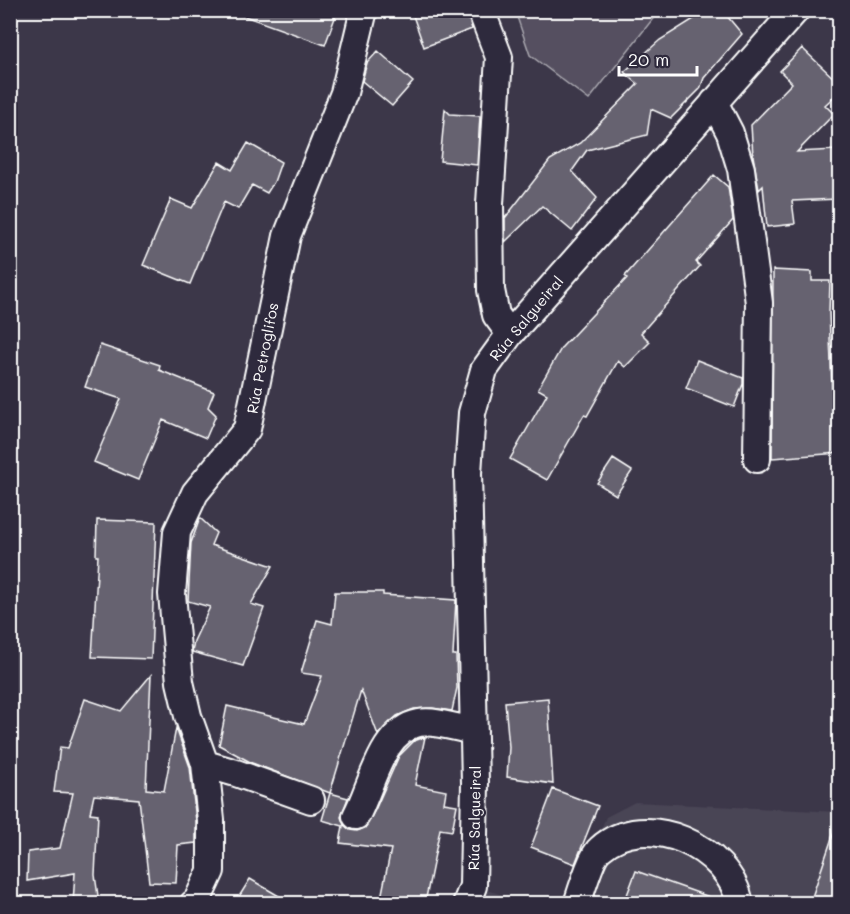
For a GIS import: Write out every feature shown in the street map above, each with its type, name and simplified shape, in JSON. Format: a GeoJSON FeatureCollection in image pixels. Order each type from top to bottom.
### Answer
{"type":"FeatureCollection","features":[{"type":"Feature","properties":{"kind":"street","name":"Rúa Petroglifos"},"geometry":{"type":"LineString","coordinates":[[193,903],[197,901],[211,871],[211,820],[205,764],[188,716],[180,682],[172,594],[177,531],[195,494],[247,429],[286,236],[344,93],[363,10]]}},
{"type":"Feature","properties":{"kind":"street"},"geometry":{"type":"LineString","coordinates":[[481,10],[499,57],[490,204],[491,290],[496,315],[510,334]]}},
{"type":"Feature","properties":{"kind":"street","name":"Rúa Salgueiral"},"geometry":{"type":"LineString","coordinates":[[466,903],[473,886],[474,731],[468,473],[472,413],[484,370],[510,334],[796,10]]}},
{"type":"Feature","properties":{"kind":"street"},"geometry":{"type":"LineString","coordinates":[[714,102],[730,133],[741,170],[759,303],[757,459]]}},
{"type":"Feature","properties":{"kind":"street"},"geometry":{"type":"LineString","coordinates":[[356,816],[387,744],[408,727],[420,722],[474,731]]}},
{"type":"Feature","properties":{"kind":"street"},"geometry":{"type":"LineString","coordinates":[[205,764],[311,800]]}},
{"type":"Feature","properties":{"kind":"street"},"geometry":{"type":"LineString","coordinates":[[577,903],[597,850],[616,836],[657,831],[686,841],[710,855],[737,888],[740,903]]}},
{"type":"Feature","properties":{"kind":"shaded area"},"geometry":{"type":"Polygon","coordinates":[[[515,10],[659,11],[589,100],[530,55],[515,10]]]}},
{"type":"Feature","properties":{"kind":"shaded area"},"geometry":{"type":"Polygon","coordinates":[[[635,802],[839,812],[839,903],[570,904],[606,817],[635,802]]]}},
{"type":"Feature","properties":{"kind":"shaded area"},"geometry":{"type":"Polygon","coordinates":[[[473,886],[506,896],[505,903],[466,904],[473,886]]]}},
{"type":"Feature","properties":{"kind":"building"},"geometry":{"type":"Polygon","coordinates":[[[237,10],[325,10],[336,15],[325,45],[236,13],[237,10]]]}},
{"type":"Feature","properties":{"kind":"building"},"geometry":{"type":"Polygon","coordinates":[[[411,10],[466,10],[472,29],[424,47],[411,10]]]}},
{"type":"Feature","properties":{"kind":"building"},"geometry":{"type":"Polygon","coordinates":[[[708,10],[722,10],[742,34],[704,78],[700,89],[671,118],[651,109],[647,135],[587,150],[572,171],[597,198],[572,231],[542,206],[505,242],[505,218],[550,160],[580,143],[638,84],[624,72],[660,40],[708,10]]]}},
{"type":"Feature","properties":{"kind":"building"},"geometry":{"type":"Polygon","coordinates":[[[802,48],[840,84],[840,91],[825,105],[834,114],[797,152],[836,150],[838,199],[792,201],[795,224],[767,227],[763,186],[759,190],[753,156],[751,125],[792,83],[780,71],[802,48]]]}},
{"type":"Feature","properties":{"kind":"building"},"geometry":{"type":"Polygon","coordinates":[[[378,51],[413,82],[392,106],[362,81],[367,63],[378,51]]]}},
{"type":"Feature","properties":{"kind":"building"},"geometry":{"type":"Polygon","coordinates":[[[445,109],[450,114],[480,116],[477,165],[440,161],[445,109]]]}},
{"type":"Feature","properties":{"kind":"building"},"geometry":{"type":"Polygon","coordinates":[[[248,143],[281,162],[274,182],[267,193],[252,185],[238,209],[224,202],[190,284],[143,265],[171,199],[192,208],[219,162],[232,170],[248,143]]]}},
{"type":"Feature","properties":{"kind":"building"},"geometry":{"type":"Polygon","coordinates":[[[714,175],[728,187],[733,220],[696,262],[700,266],[641,333],[650,342],[625,367],[618,361],[547,480],[510,459],[547,394],[538,389],[562,347],[627,278],[625,276],[714,175]]]}},
{"type":"Feature","properties":{"kind":"building"},"geometry":{"type":"Polygon","coordinates":[[[773,270],[812,272],[812,281],[830,281],[833,410],[840,410],[840,453],[772,458],[773,270]]]}},
{"type":"Feature","properties":{"kind":"building"},"geometry":{"type":"Polygon","coordinates":[[[100,345],[160,365],[159,370],[214,392],[208,407],[216,415],[206,438],[163,420],[138,480],[94,462],[121,399],[85,387],[100,345]]]}},
{"type":"Feature","properties":{"kind":"building"},"geometry":{"type":"Polygon","coordinates":[[[697,360],[743,378],[734,407],[686,388],[697,360]]]}},
{"type":"Feature","properties":{"kind":"building"},"geometry":{"type":"Polygon","coordinates":[[[613,459],[632,471],[616,495],[597,483],[613,459]]]}},
{"type":"Feature","properties":{"kind":"building"},"geometry":{"type":"Polygon","coordinates":[[[200,518],[216,533],[211,545],[273,566],[251,604],[264,608],[243,666],[192,652],[194,641],[210,607],[188,601],[191,543],[200,518]]]}},
{"type":"Feature","properties":{"kind":"building"},"geometry":{"type":"Polygon","coordinates":[[[97,520],[156,522],[151,659],[92,657],[98,556],[96,556],[97,520]]]}},
{"type":"Feature","properties":{"kind":"building"},"geometry":{"type":"Polygon","coordinates":[[[335,592],[383,592],[383,595],[456,600],[453,655],[456,655],[457,688],[452,711],[432,708],[414,709],[397,716],[378,735],[361,690],[330,793],[252,763],[219,745],[227,706],[304,724],[322,676],[301,673],[317,620],[332,624],[335,592]]]}},
{"type":"Feature","properties":{"kind":"building"},"geometry":{"type":"Polygon","coordinates":[[[151,675],[146,789],[164,791],[176,728],[190,767],[196,843],[178,845],[176,883],[149,882],[139,799],[94,795],[90,813],[98,814],[95,875],[99,903],[73,903],[75,873],[27,881],[28,852],[60,848],[73,793],[54,792],[60,747],[68,748],[85,699],[121,711],[151,675]]]}},
{"type":"Feature","properties":{"kind":"building"},"geometry":{"type":"Polygon","coordinates":[[[548,698],[553,784],[507,777],[509,747],[505,702],[548,698]]]}},
{"type":"Feature","properties":{"kind":"building"},"geometry":{"type":"Polygon","coordinates":[[[425,737],[415,785],[446,791],[444,803],[457,805],[452,831],[440,829],[425,903],[380,903],[391,849],[340,843],[343,826],[322,820],[330,793],[348,798],[341,817],[344,825],[350,830],[357,831],[365,828],[399,756],[414,741],[425,737]]]}},
{"type":"Feature","properties":{"kind":"building"},"geometry":{"type":"Polygon","coordinates":[[[553,789],[598,806],[575,864],[531,847],[553,789]]]}},
{"type":"Feature","properties":{"kind":"building"},"geometry":{"type":"Polygon","coordinates":[[[836,826],[840,827],[840,903],[810,903],[836,826]]]}},
{"type":"Feature","properties":{"kind":"building"},"geometry":{"type":"Polygon","coordinates":[[[636,871],[718,900],[718,903],[624,903],[636,871]]]}},
{"type":"Feature","properties":{"kind":"building"},"geometry":{"type":"Polygon","coordinates":[[[250,879],[291,903],[235,903],[250,879]]]}}]}
